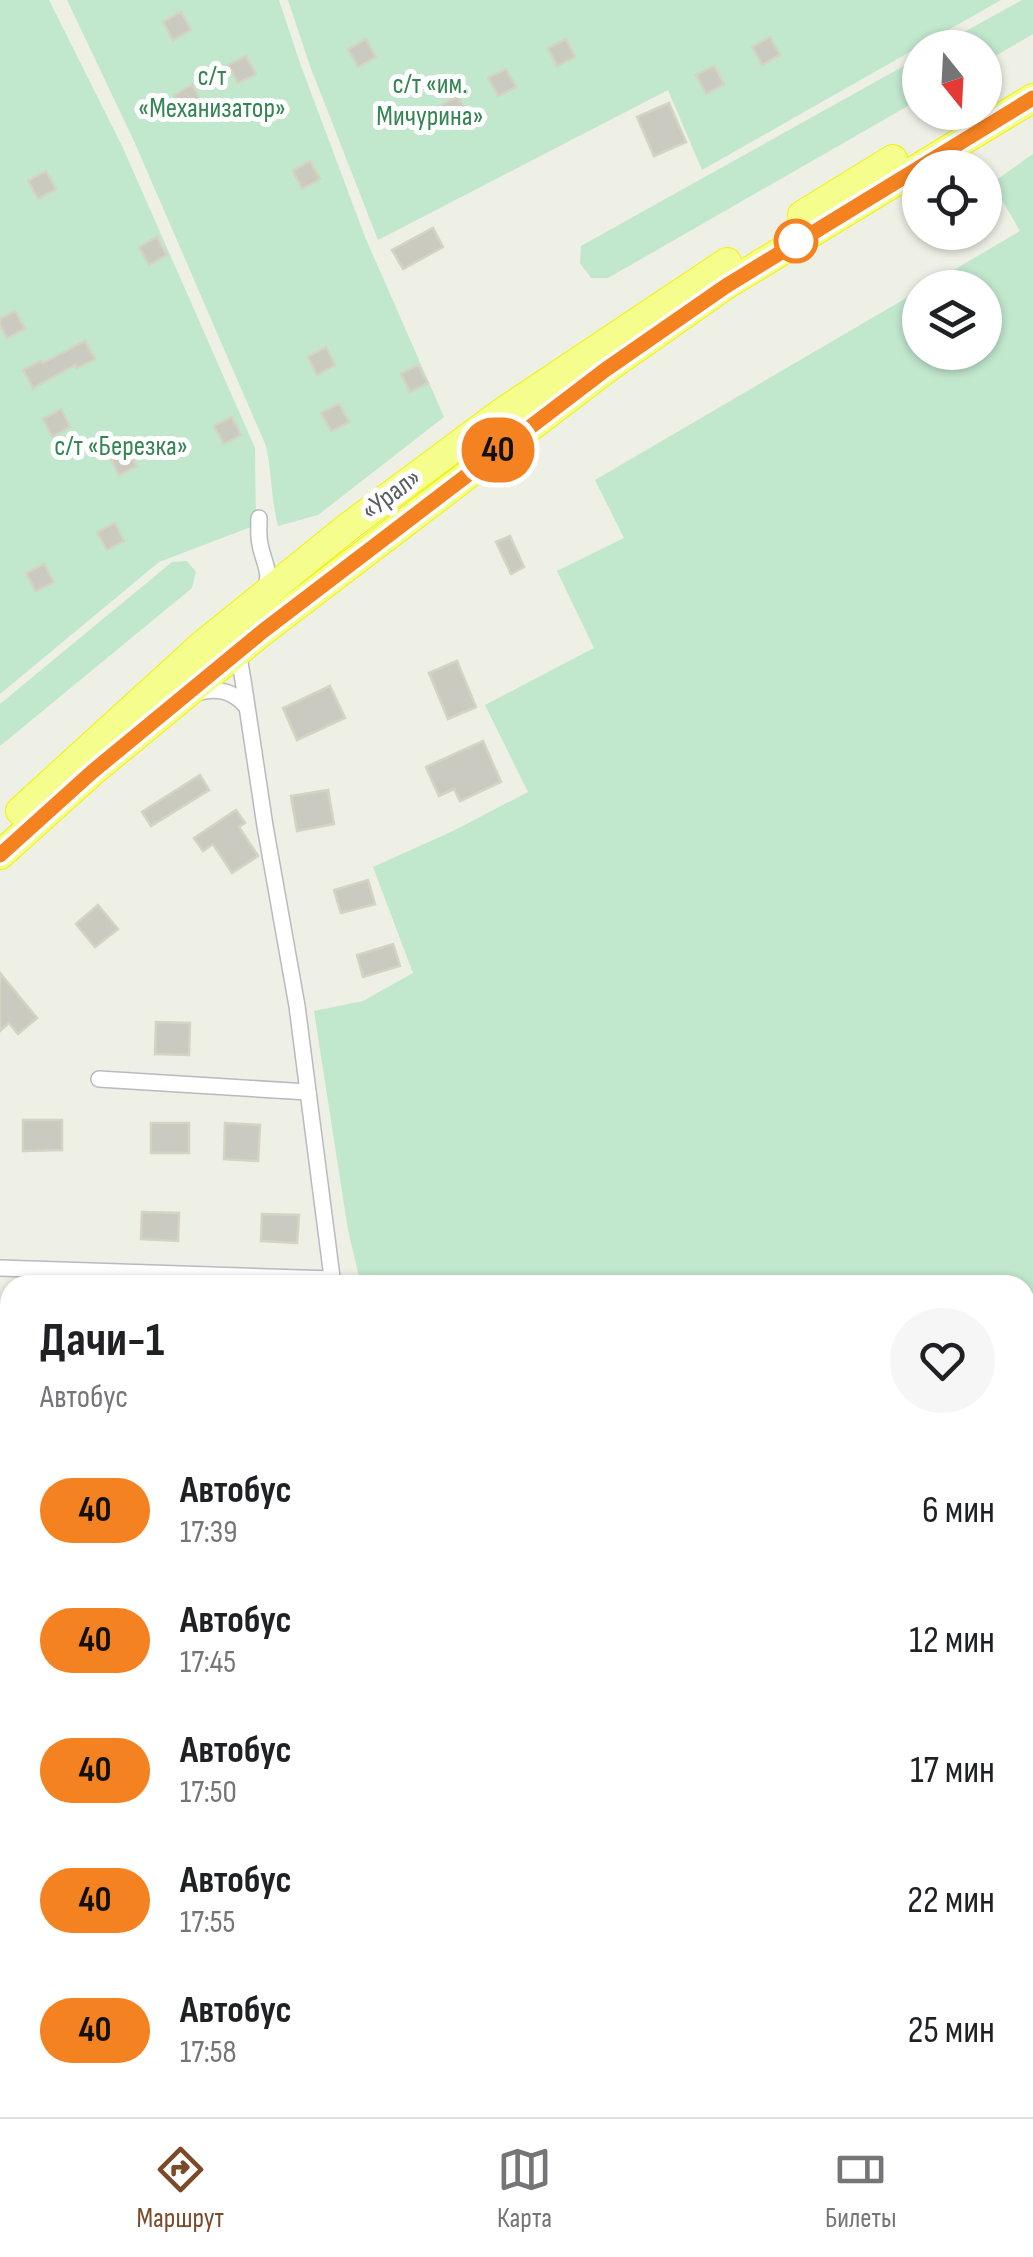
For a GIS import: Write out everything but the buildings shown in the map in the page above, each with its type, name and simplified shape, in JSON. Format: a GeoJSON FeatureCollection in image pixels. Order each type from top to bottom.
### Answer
{"type":"FeatureCollection","features":[{"type":"Feature","properties":{"kind":"highway"},"geometry":{"type":"LineString","coordinates":[[1002,94],[1033,76]]}},
{"type":"Feature","properties":{"kind":"highway","name":"«Урал»"},"geometry":{"type":"LineString","coordinates":[[0,829],[226,643],[270,626],[669,324],[830,220],[1033,98]]}},
{"type":"Feature","properties":{"kind":"highway","name":"«Урал»"},"geometry":{"type":"LineString","coordinates":[[0,855],[178,700],[263,594],[417,474],[501,412],[716,269],[943,130]]}},
{"type":"Feature","properties":{"kind":"street"},"geometry":{"type":"LineString","coordinates":[[260,518],[259,540],[268,576],[263,594]]}},
{"type":"Feature","properties":{"kind":"street"},"geometry":{"type":"LineString","coordinates":[[264,556],[278,568],[303,562]]}},
{"type":"Feature","properties":{"kind":"street"},"geometry":{"type":"LineString","coordinates":[[246,700],[250,656],[270,626]]}},
{"type":"Feature","properties":{"kind":"street"},"geometry":{"type":"LineString","coordinates":[[226,643],[241,669],[264,826],[297,1006],[331,1275]]}},
{"type":"Feature","properties":{"kind":"street"},"geometry":{"type":"LineString","coordinates":[[178,700],[201,691],[220,690],[246,700]]}},
{"type":"Feature","properties":{"kind":"street"},"geometry":{"type":"LineString","coordinates":[[100,1079],[308,1092]]}},
{"type":"Feature","properties":{"kind":"street"},"geometry":{"type":"LineString","coordinates":[[0,1268],[166,1275]]}},
{"type":"Feature","properties":{"kind":"green space","name":"с/т «Березка»"},"geometry":{"type":"Polygon","coordinates":[[[0,0],[49,0],[123,148],[255,448],[256,525],[159,562],[0,694],[0,0]]]}},
{"type":"Feature","properties":{"kind":"green space","name":"с/т «Механизатор»"},"geometry":{"type":"Polygon","coordinates":[[[67,0],[279,0],[365,237],[444,417],[318,515],[278,526],[266,446],[134,141],[67,0]]]}},
{"type":"Feature","properties":{"kind":"green space","name":"с/т «им. Мичурина»"},"geometry":{"type":"Polygon","coordinates":[[[288,0],[1001,0],[948,30],[902,30],[902,56],[702,170],[668,90],[378,240],[288,0]]]}},
{"type":"Feature","properties":{"kind":"green space"},"geometry":{"type":"Polygon","coordinates":[[[1022,0],[1033,0],[1033,34],[1002,52],[1002,30],[968,30],[1022,0]]]}},
{"type":"Feature","properties":{"kind":"green space"},"geometry":{"type":"Polygon","coordinates":[[[902,67],[902,109],[608,278],[591,278],[580,263],[581,246],[902,67]]]}},
{"type":"Feature","properties":{"kind":"green space"},"geometry":{"type":"Polygon","coordinates":[[[1033,154],[1033,1275],[359,1275],[314,1011],[363,1001],[413,973],[373,867],[528,792],[485,705],[594,648],[557,571],[624,538],[595,480],[902,301],[902,370],[1002,370],[1002,270],[954,270],[988,250],[1002,250],[1002,242],[1020,231],[1002,200],[1002,176],[1033,154]]]}},
{"type":"Feature","properties":{"kind":"green space"},"geometry":{"type":"Polygon","coordinates":[[[187,561],[196,572],[192,588],[0,746],[0,704],[172,562],[187,561]]]}},
{"type":"Feature","properties":{"kind":"bus line","name":"40"},"geometry":{"type":"LineString","coordinates":[[0,855],[92,772],[263,631],[605,370],[726,286],[1033,98]]}}]}
